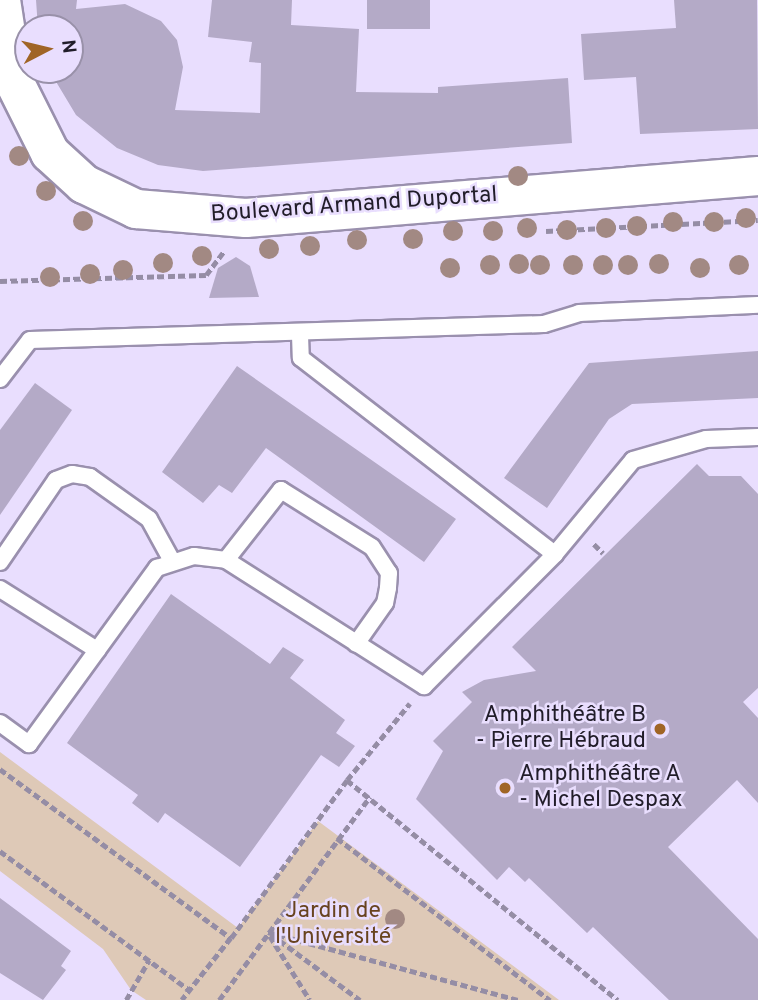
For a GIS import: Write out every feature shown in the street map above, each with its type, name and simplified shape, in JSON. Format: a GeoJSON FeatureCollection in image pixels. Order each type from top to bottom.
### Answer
{"type":"FeatureCollection","features":[{"type":"Feature","properties":{"kind":"street","name":"Boulevard Armand Duportal"},"geometry":{"type":"LineString","coordinates":[[1,0],[13,79],[51,153],[69,172],[118,203],[163,213],[246,218],[758,176]]}},
{"type":"Feature","properties":{"kind":"lane"},"geometry":{"type":"LineString","coordinates":[[0,379],[30,340],[300,335],[544,324],[579,313],[758,305]]}},
{"type":"Feature","properties":{"kind":"lane"},"geometry":{"type":"LineString","coordinates":[[300,335],[301,358],[386,429],[555,554]]}},
{"type":"Feature","properties":{"kind":"lane"},"geometry":{"type":"LineString","coordinates":[[0,723],[30,744],[157,568],[172,559],[226,560],[424,686],[555,554],[633,460],[706,439],[758,437]]}},
{"type":"Feature","properties":{"kind":"lane"},"geometry":{"type":"LineString","coordinates":[[0,562],[56,480],[72,474],[90,477],[149,519],[172,559]]}},
{"type":"Feature","properties":{"kind":"lane"},"geometry":{"type":"LineString","coordinates":[[226,560],[281,490],[372,547],[388,573],[388,588],[385,603],[356,644]]}},
{"type":"Feature","properties":{"kind":"lane"},"geometry":{"type":"LineString","coordinates":[[0,589],[97,650]]}},
{"type":"Feature","properties":{"kind":"path"},"geometry":{"type":"LineString","coordinates":[[0,281],[206,275],[215,256],[234,244]]}},
{"type":"Feature","properties":{"kind":"path"},"geometry":{"type":"LineString","coordinates":[[182,1000],[347,780],[424,686]]}},
{"type":"Feature","properties":{"kind":"path"},"geometry":{"type":"LineString","coordinates":[[0,769],[231,938]]}},
{"type":"Feature","properties":{"kind":"path"},"geometry":{"type":"LineString","coordinates":[[347,780],[618,1000]]}},
{"type":"Feature","properties":{"kind":"path"},"geometry":{"type":"LineString","coordinates":[[219,1000],[370,797]]}},
{"type":"Feature","properties":{"kind":"path"},"geometry":{"type":"LineString","coordinates":[[337,838],[550,1000]]}},
{"type":"Feature","properties":{"kind":"path"},"geometry":{"type":"LineString","coordinates":[[0,851],[189,990]]}},
{"type":"Feature","properties":{"kind":"path"},"geometry":{"type":"LineString","coordinates":[[268,932],[310,1000]]}},
{"type":"Feature","properties":{"kind":"path"},"geometry":{"type":"LineString","coordinates":[[268,932],[360,1000]]}},
{"type":"Feature","properties":{"kind":"path"},"geometry":{"type":"LineString","coordinates":[[268,932],[519,1000]]}},
{"type":"Feature","properties":{"kind":"path"},"geometry":{"type":"LineString","coordinates":[[126,1000],[149,960]]}},
{"type":"Feature","properties":{"kind":"green space","name":"Jardin de l'Université"},"geometry":{"type":"Polygon","coordinates":[[[0,752],[238,928],[318,821],[559,1000],[146,1000],[131,990],[103,949],[0,871],[0,752]]]}},
{"type":"Feature","properties":{"kind":"building"},"geometry":{"type":"Polygon","coordinates":[[[36,0],[77,0],[76,9],[125,4],[161,21],[177,40],[183,67],[175,110],[260,113],[261,63],[249,62],[252,42],[208,37],[212,0],[292,0],[291,25],[359,29],[356,92],[438,93],[438,87],[568,78],[572,143],[203,171],[158,165],[117,148],[76,115],[57,84],[84,84],[84,14],[37,14],[36,0]]]}},
{"type":"Feature","properties":{"kind":"building"},"geometry":{"type":"Polygon","coordinates":[[[367,0],[430,0],[430,29],[367,29],[367,0]]]}},
{"type":"Feature","properties":{"kind":"building"},"geometry":{"type":"Polygon","coordinates":[[[674,0],[757,0],[758,129],[640,134],[636,77],[584,80],[581,34],[676,28],[674,0]]]}},
{"type":"Feature","properties":{"kind":"building"},"geometry":{"type":"Polygon","coordinates":[[[236,257],[250,266],[259,297],[209,298],[218,268],[236,257]]]}},
{"type":"Feature","properties":{"kind":"building"},"geometry":{"type":"Polygon","coordinates":[[[758,351],[758,398],[632,404],[609,419],[547,508],[504,478],[589,363],[758,351]]]}},
{"type":"Feature","properties":{"kind":"building"},"geometry":{"type":"Polygon","coordinates":[[[237,366],[456,519],[424,562],[266,448],[232,493],[219,485],[203,503],[162,472],[237,366]]]}},
{"type":"Feature","properties":{"kind":"building"},"geometry":{"type":"Polygon","coordinates":[[[35,383],[72,410],[0,515],[0,430],[35,383]]]}},
{"type":"Feature","properties":{"kind":"building"},"geometry":{"type":"Polygon","coordinates":[[[697,464],[709,476],[741,476],[758,494],[758,688],[743,702],[758,718],[758,803],[737,780],[668,847],[758,939],[758,1000],[669,1000],[593,927],[587,933],[529,878],[525,882],[509,867],[497,880],[416,799],[443,751],[433,741],[472,702],[462,692],[484,680],[536,671],[512,647],[697,464]]]}},
{"type":"Feature","properties":{"kind":"building"},"geometry":{"type":"Polygon","coordinates":[[[171,594],[270,664],[283,647],[304,660],[290,678],[345,720],[336,733],[355,746],[339,767],[321,755],[240,867],[165,813],[158,823],[132,803],[138,795],[67,743],[171,594]]]}},
{"type":"Feature","properties":{"kind":"building"},"geometry":{"type":"Polygon","coordinates":[[[0,898],[71,951],[61,966],[66,970],[43,1000],[0,973],[0,898]]]}},
{"type":"Feature","properties":{"kind":"place","name":"Amphithéâtre B - Pierre Hébraud"},"geometry":{"type":"Point","coordinates":[660,729]}},
{"type":"Feature","properties":{"kind":"place","name":"Amphithéâtre A - Michel Despax"},"geometry":{"type":"Point","coordinates":[505,788]}}]}
